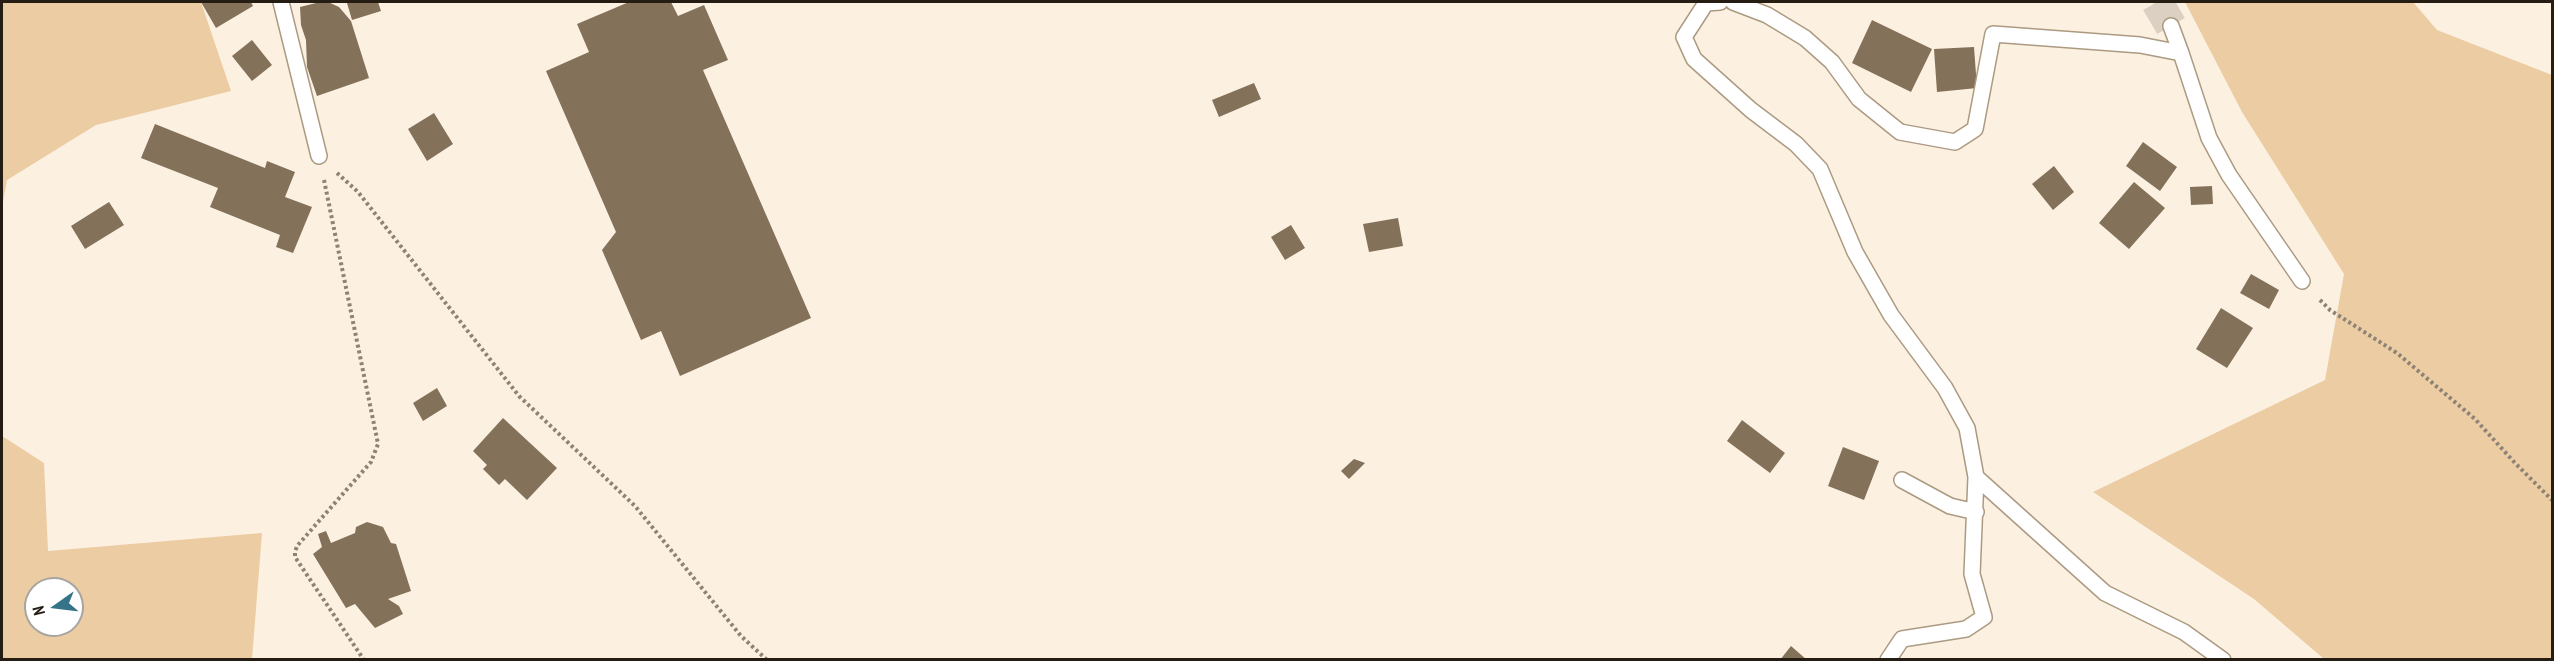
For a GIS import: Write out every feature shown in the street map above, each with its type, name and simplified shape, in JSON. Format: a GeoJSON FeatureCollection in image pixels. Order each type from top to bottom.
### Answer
{"type":"FeatureCollection","features":[{"type":"Feature","properties":{"kind":"lane"},"geometry":{"type":"LineString","coordinates":[[281,2],[318,156]]}},
{"type":"Feature","properties":{"kind":"lane"},"geometry":{"type":"LineString","coordinates":[[1720,2],[1706,3],[1684,37],[1694,59],[1751,110],[1796,144],[1820,169],[1855,252],[1892,315],[1946,388],[1967,428],[1976,477],[1972,574],[1984,617],[1966,629],[1902,639],[1888,660]]}},
{"type":"Feature","properties":{"kind":"lane"},"geometry":{"type":"LineString","coordinates":[[1733,2],[1767,15],[1805,38],[1832,62],[1859,99],[1900,132],[1955,142],[1975,129],[1993,34],[2140,45],[2181,53]]}},
{"type":"Feature","properties":{"kind":"lane"},"geometry":{"type":"LineString","coordinates":[[2170,26],[2209,138],[2229,175],[2302,282]]}},
{"type":"Feature","properties":{"kind":"lane"},"geometry":{"type":"LineString","coordinates":[[1976,477],[2105,593],[2184,632],[2223,660]]}},
{"type":"Feature","properties":{"kind":"lane"},"geometry":{"type":"LineString","coordinates":[[1902,480],[1950,507],[1976,512]]}},
{"type":"Feature","properties":{"kind":"path"},"geometry":{"type":"LineString","coordinates":[[318,156],[378,444],[377,453],[371,462],[297,546],[295,552],[296,558],[364,660]]}},
{"type":"Feature","properties":{"kind":"path"},"geometry":{"type":"LineString","coordinates":[[318,156],[358,192],[519,396],[635,506],[741,636],[767,660]]}},
{"type":"Feature","properties":{"kind":"path"},"geometry":{"type":"LineString","coordinates":[[2302,282],[2330,310],[2397,353],[2475,419],[2553,500]]}},
{"type":"Feature","properties":{"kind":"shaded area"},"geometry":{"type":"Polygon","coordinates":[[[2,2],[201,2],[231,91],[96,125],[7,180],[2,208],[2,2]]]}},
{"type":"Feature","properties":{"kind":"shaded area"},"geometry":{"type":"Polygon","coordinates":[[[2185,2],[2413,2],[2437,30],[2552,75],[2552,659],[2324,659],[2254,599],[2093,492],[2325,380],[2344,274],[2242,112],[2185,2]]]}},
{"type":"Feature","properties":{"kind":"shaded area"},"geometry":{"type":"Polygon","coordinates":[[[2,436],[44,463],[48,551],[262,533],[252,659],[2,659],[2,436]]]}},
{"type":"Feature","properties":{"kind":"building"},"geometry":{"type":"Polygon","coordinates":[[[201,2],[251,2],[253,6],[216,28],[201,2]]]}},
{"type":"Feature","properties":{"kind":"building"},"geometry":{"type":"Polygon","coordinates":[[[328,2],[339,7],[351,21],[369,78],[317,96],[307,67],[306,40],[301,25],[300,7],[328,2]]]}},
{"type":"Feature","properties":{"kind":"building"},"geometry":{"type":"Polygon","coordinates":[[[378,2],[381,11],[352,20],[347,3],[378,2]]]}},
{"type":"Feature","properties":{"kind":"building"},"geometry":{"type":"Polygon","coordinates":[[[629,2],[671,2],[678,16],[704,5],[728,60],[703,70],[811,318],[680,376],[661,331],[641,340],[602,250],[616,232],[546,71],[589,52],[577,24],[629,2]]]}},
{"type":"Feature","properties":{"kind":"building"},"geometry":{"type":"Polygon","coordinates":[[[1872,20],[1932,49],[1911,92],[1852,63],[1872,20]]]}},
{"type":"Feature","properties":{"kind":"building"},"geometry":{"type":"Polygon","coordinates":[[[252,40],[272,65],[252,81],[232,56],[252,40]]]}},
{"type":"Feature","properties":{"kind":"building"},"geometry":{"type":"Polygon","coordinates":[[[1974,47],[1977,88],[1937,92],[1934,49],[1974,47]]]}},
{"type":"Feature","properties":{"kind":"building"},"geometry":{"type":"Polygon","coordinates":[[[1254,83],[1261,99],[1219,117],[1212,100],[1254,83]]]}},
{"type":"Feature","properties":{"kind":"building"},"geometry":{"type":"Polygon","coordinates":[[[434,113],[453,144],[427,161],[408,129],[434,113]]]}},
{"type":"Feature","properties":{"kind":"building"},"geometry":{"type":"Polygon","coordinates":[[[155,124],[265,168],[267,161],[295,172],[285,197],[312,207],[293,253],[276,247],[280,235],[210,207],[218,188],[141,158],[155,124]]]}},
{"type":"Feature","properties":{"kind":"building"},"geometry":{"type":"Polygon","coordinates":[[[2143,142],[2177,167],[2160,191],[2126,166],[2143,142]]]}},
{"type":"Feature","properties":{"kind":"building"},"geometry":{"type":"Polygon","coordinates":[[[2054,166],[2074,192],[2053,210],[2032,184],[2054,166]]]}},
{"type":"Feature","properties":{"kind":"building"},"geometry":{"type":"Polygon","coordinates":[[[2134,182],[2165,208],[2129,249],[2099,223],[2134,182]]]}},
{"type":"Feature","properties":{"kind":"building"},"geometry":{"type":"Polygon","coordinates":[[[2212,186],[2213,204],[2191,205],[2190,187],[2212,186]]]}},
{"type":"Feature","properties":{"kind":"building"},"geometry":{"type":"Polygon","coordinates":[[[109,202],[124,225],[85,249],[71,226],[109,202]]]}},
{"type":"Feature","properties":{"kind":"building"},"geometry":{"type":"Polygon","coordinates":[[[1398,218],[1403,246],[1369,252],[1363,224],[1398,218]]]}},
{"type":"Feature","properties":{"kind":"building"},"geometry":{"type":"Polygon","coordinates":[[[1291,225],[1305,248],[1285,260],[1271,237],[1291,225]]]}},
{"type":"Feature","properties":{"kind":"building"},"geometry":{"type":"Polygon","coordinates":[[[2251,274],[2279,290],[2269,309],[2240,293],[2251,274]]]}},
{"type":"Feature","properties":{"kind":"building"},"geometry":{"type":"Polygon","coordinates":[[[2221,308],[2253,328],[2227,368],[2196,349],[2221,308]]]}},
{"type":"Feature","properties":{"kind":"building"},"geometry":{"type":"Polygon","coordinates":[[[437,388],[447,406],[423,421],[413,403],[437,388]]]}},
{"type":"Feature","properties":{"kind":"building"},"geometry":{"type":"Polygon","coordinates":[[[503,418],[557,468],[527,500],[505,479],[499,485],[483,469],[487,465],[473,451],[503,418]]]}},
{"type":"Feature","properties":{"kind":"building"},"geometry":{"type":"Polygon","coordinates":[[[1742,420],[1785,453],[1770,473],[1727,441],[1742,420]]]}},
{"type":"Feature","properties":{"kind":"building"},"geometry":{"type":"Polygon","coordinates":[[[1843,447],[1879,461],[1864,500],[1828,486],[1843,447]]]}},
{"type":"Feature","properties":{"kind":"building"},"geometry":{"type":"Polygon","coordinates":[[[1354,459],[1365,463],[1349,479],[1341,471],[1354,459]]]}},
{"type":"Feature","properties":{"kind":"building"},"geometry":{"type":"Polygon","coordinates":[[[367,522],[383,527],[391,543],[396,544],[411,591],[388,599],[399,606],[403,614],[375,628],[355,604],[346,608],[313,554],[322,547],[318,534],[326,531],[331,543],[355,533],[356,527],[367,522]]]}},
{"type":"Feature","properties":{"kind":"building"},"geometry":{"type":"Polygon","coordinates":[[[1791,646],[1807,660],[1780,660],[1791,646]]]}},
{"type":"Feature","properties":{"kind":"tunnel"},"geometry":{"type":"LineString","coordinates":[[2157,2],[2171,26]]}}]}
